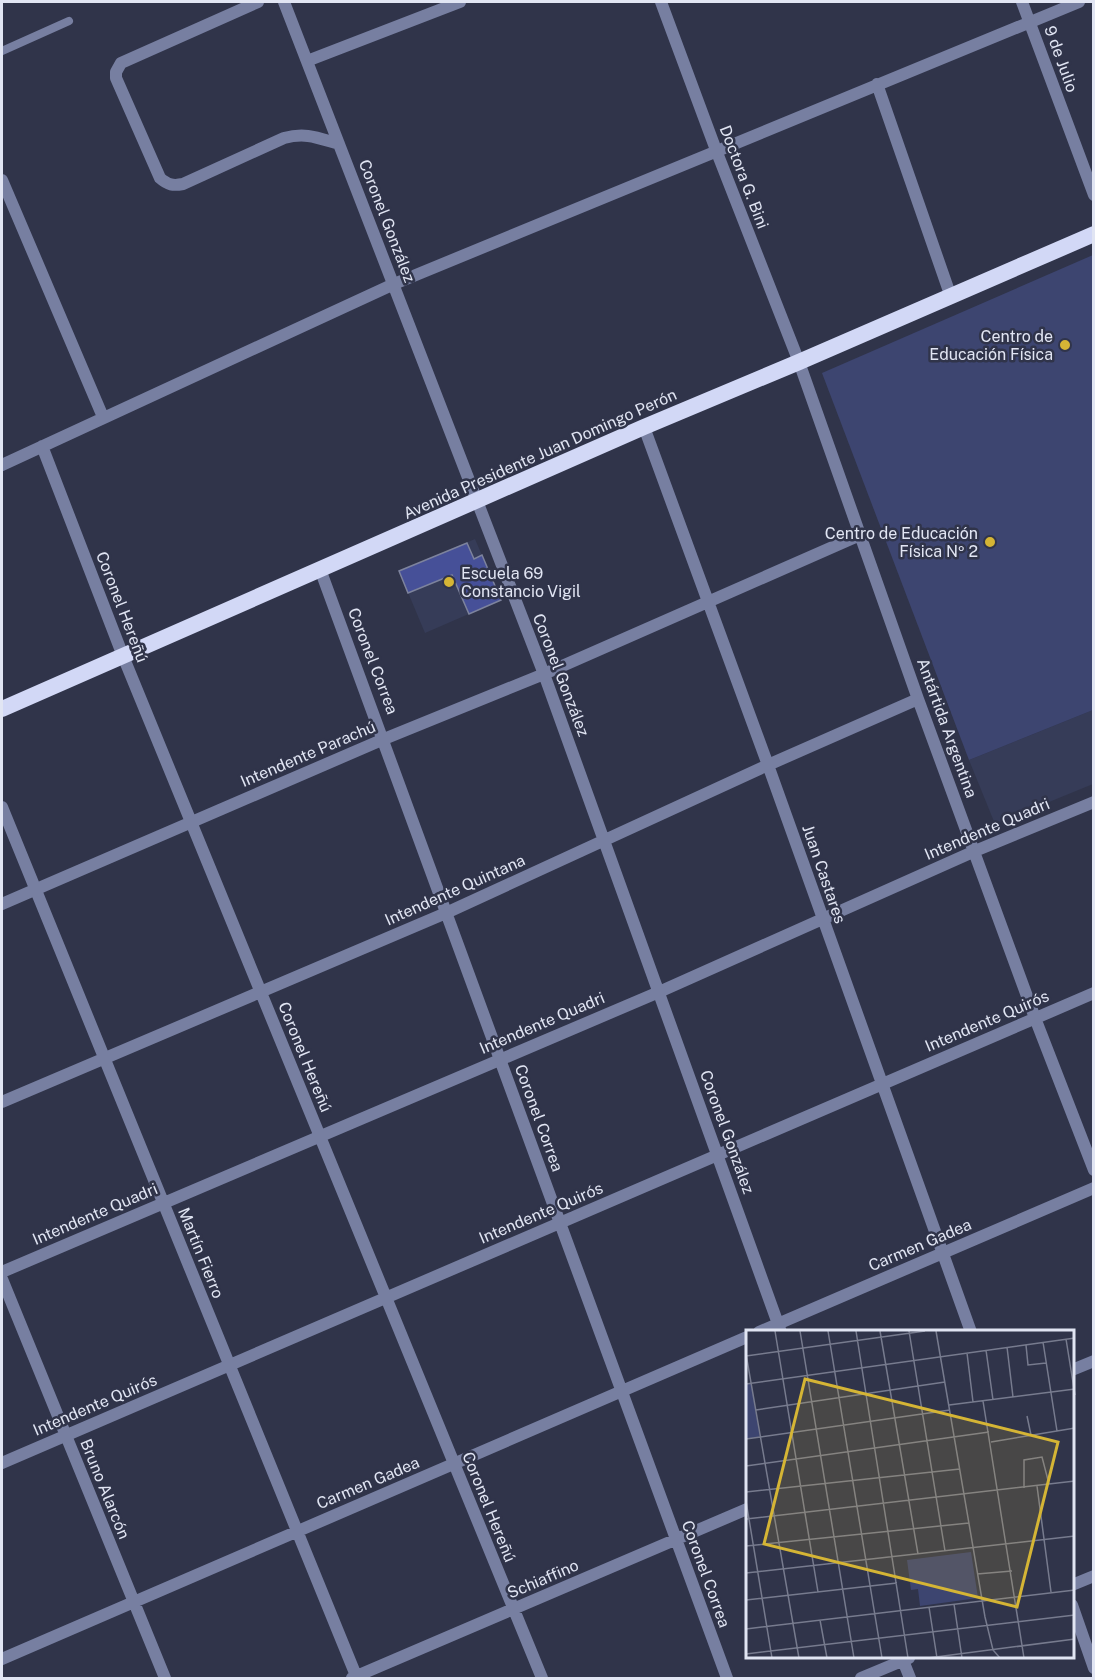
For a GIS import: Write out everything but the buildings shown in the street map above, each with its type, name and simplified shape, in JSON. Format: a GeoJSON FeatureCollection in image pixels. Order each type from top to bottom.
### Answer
{"type":"FeatureCollection","features":[{"type":"Feature","properties":{"kind":"highway","name":"Avenida Presidente Juan Domingo Perón"},"geometry":{"type":"LineString","coordinates":[[2,709],[644,427],[799,363],[1094,234]]}},
{"type":"Feature","properties":{"kind":"street"},"geometry":{"type":"LineString","coordinates":[[258,2],[121,63],[116,72],[116,78],[160,178],[167,184],[175,186],[183,184],[284,138],[296,135],[307,134],[339,144]]}},
{"type":"Feature","properties":{"kind":"street","name":"Coronel González"},"geometry":{"type":"LineString","coordinates":[[284,2],[544,674],[779,1328]]}},
{"type":"Feature","properties":{"kind":"street"},"geometry":{"type":"LineString","coordinates":[[307,61],[460,2]]}},
{"type":"Feature","properties":{"kind":"street","name":"Doctora G. Bini"},"geometry":{"type":"LineString","coordinates":[[661,2],[799,363]]}},
{"type":"Feature","properties":{"kind":"street","name":"9 de Julio"},"geometry":{"type":"LineString","coordinates":[[1022,2],[1094,195]]}},
{"type":"Feature","properties":{"kind":"street"},"geometry":{"type":"LineString","coordinates":[[2,465],[394,284],[1079,2]]}},
{"type":"Feature","properties":{"kind":"street"},"geometry":{"type":"LineString","coordinates":[[877,84],[951,297]]}},
{"type":"Feature","properties":{"kind":"street"},"geometry":{"type":"LineString","coordinates":[[2,181],[104,417]]}},
{"type":"Feature","properties":{"kind":"street","name":"Antártida Argentina"},"geometry":{"type":"LineString","coordinates":[[799,363],[918,699],[1035,1018],[1094,1170]]}},
{"type":"Feature","properties":{"kind":"street","name":"Juan Castares"},"geometry":{"type":"LineString","coordinates":[[644,427],[970,1330]]}},
{"type":"Feature","properties":{"kind":"street","name":"Coronel Hereñú"},"geometry":{"type":"LineString","coordinates":[[42,446],[123,656],[542,1678]]}},
{"type":"Feature","properties":{"kind":"street","name":"Intendente Parachú"},"geometry":{"type":"LineString","coordinates":[[2,904],[384,739],[544,674],[860,536]]}},
{"type":"Feature","properties":{"kind":"street","name":"Coronel Correa"},"geometry":{"type":"LineString","coordinates":[[320,569],[727,1678]]}},
{"type":"Feature","properties":{"kind":"street","name":"Intendente Quintana"},"geometry":{"type":"LineString","coordinates":[[2,1102],[446,913],[768,765],[918,699]]}},
{"type":"Feature","properties":{"kind":"street","name":"Intendente Quadri"},"geometry":{"type":"LineString","coordinates":[[2,1272],[659,992],[975,851],[1094,802]]}},
{"type":"Feature","properties":{"kind":"street","name":"Martín Fierro"},"geometry":{"type":"LineString","coordinates":[[2,807],[355,1678]]}},
{"type":"Feature","properties":{"kind":"street","name":"Intendente Quirós"},"geometry":{"type":"LineString","coordinates":[[2,1463],[1094,993]]}},
{"type":"Feature","properties":{"kind":"street","name":"Carmen Gadea"},"geometry":{"type":"LineString","coordinates":[[779,1328],[942,1253],[1094,1188]]}},
{"type":"Feature","properties":{"kind":"street","name":"Bruno Alarcón"},"geometry":{"type":"LineString","coordinates":[[2,1279],[165,1678]]}},
{"type":"Feature","properties":{"kind":"street","name":"Carmen Gadea"},"geometry":{"type":"LineString","coordinates":[[2,1659],[746,1337]]}},
{"type":"Feature","properties":{"kind":"street"},"geometry":{"type":"LineString","coordinates":[[1074,1369],[1094,1361]]}},
{"type":"Feature","properties":{"kind":"street","name":"Schiaffino"},"geometry":{"type":"LineString","coordinates":[[355,1678],[746,1509]]}},
{"type":"Feature","properties":{"kind":"street"},"geometry":{"type":"LineString","coordinates":[[1074,1584],[1094,1576]]}},
{"type":"Feature","properties":{"kind":"street"},"geometry":{"type":"LineString","coordinates":[[1074,1611],[1094,1668]]}},
{"type":"Feature","properties":{"kind":"street"},"geometry":{"type":"LineString","coordinates":[[861,1678],[903,1659]]}},
{"type":"Feature","properties":{"kind":"street"},"geometry":{"type":"LineString","coordinates":[[905,1659],[910,1678]]}},
{"type":"Feature","properties":{"kind":"lane"},"geometry":{"type":"LineString","coordinates":[[2,51],[69,21]]}},
{"type":"Feature","properties":{"kind":"shaded area","name":"Centro de Educación Física Nº 2"},"geometry":{"type":"Polygon","coordinates":[[[1093,255],[1093,710],[969,760],[822,373],[1093,255]]]}},
{"type":"Feature","properties":{"kind":"shaded area","name":"Escuela 69 Constancio Vigil"},"geometry":{"type":"Polygon","coordinates":[[[475,539],[501,600],[425,633],[399,571],[475,539]]]}},
{"type":"Feature","properties":{"kind":"shaded area"},"geometry":{"type":"Polygon","coordinates":[[[1093,710],[1093,784],[995,824],[969,760],[1093,710]]]}},
{"type":"Feature","properties":{"kind":"place","name":"Centro de Educación Física"},"geometry":{"type":"Point","coordinates":[1065,345]}},
{"type":"Feature","properties":{"kind":"place","name":"Centro de Educación Física Nº 2"},"geometry":{"type":"Point","coordinates":[990,542]}},
{"type":"Feature","properties":{"kind":"place","name":"Escuela 69 Constancio Vigil"},"geometry":{"type":"Point","coordinates":[449,582]}}]}
